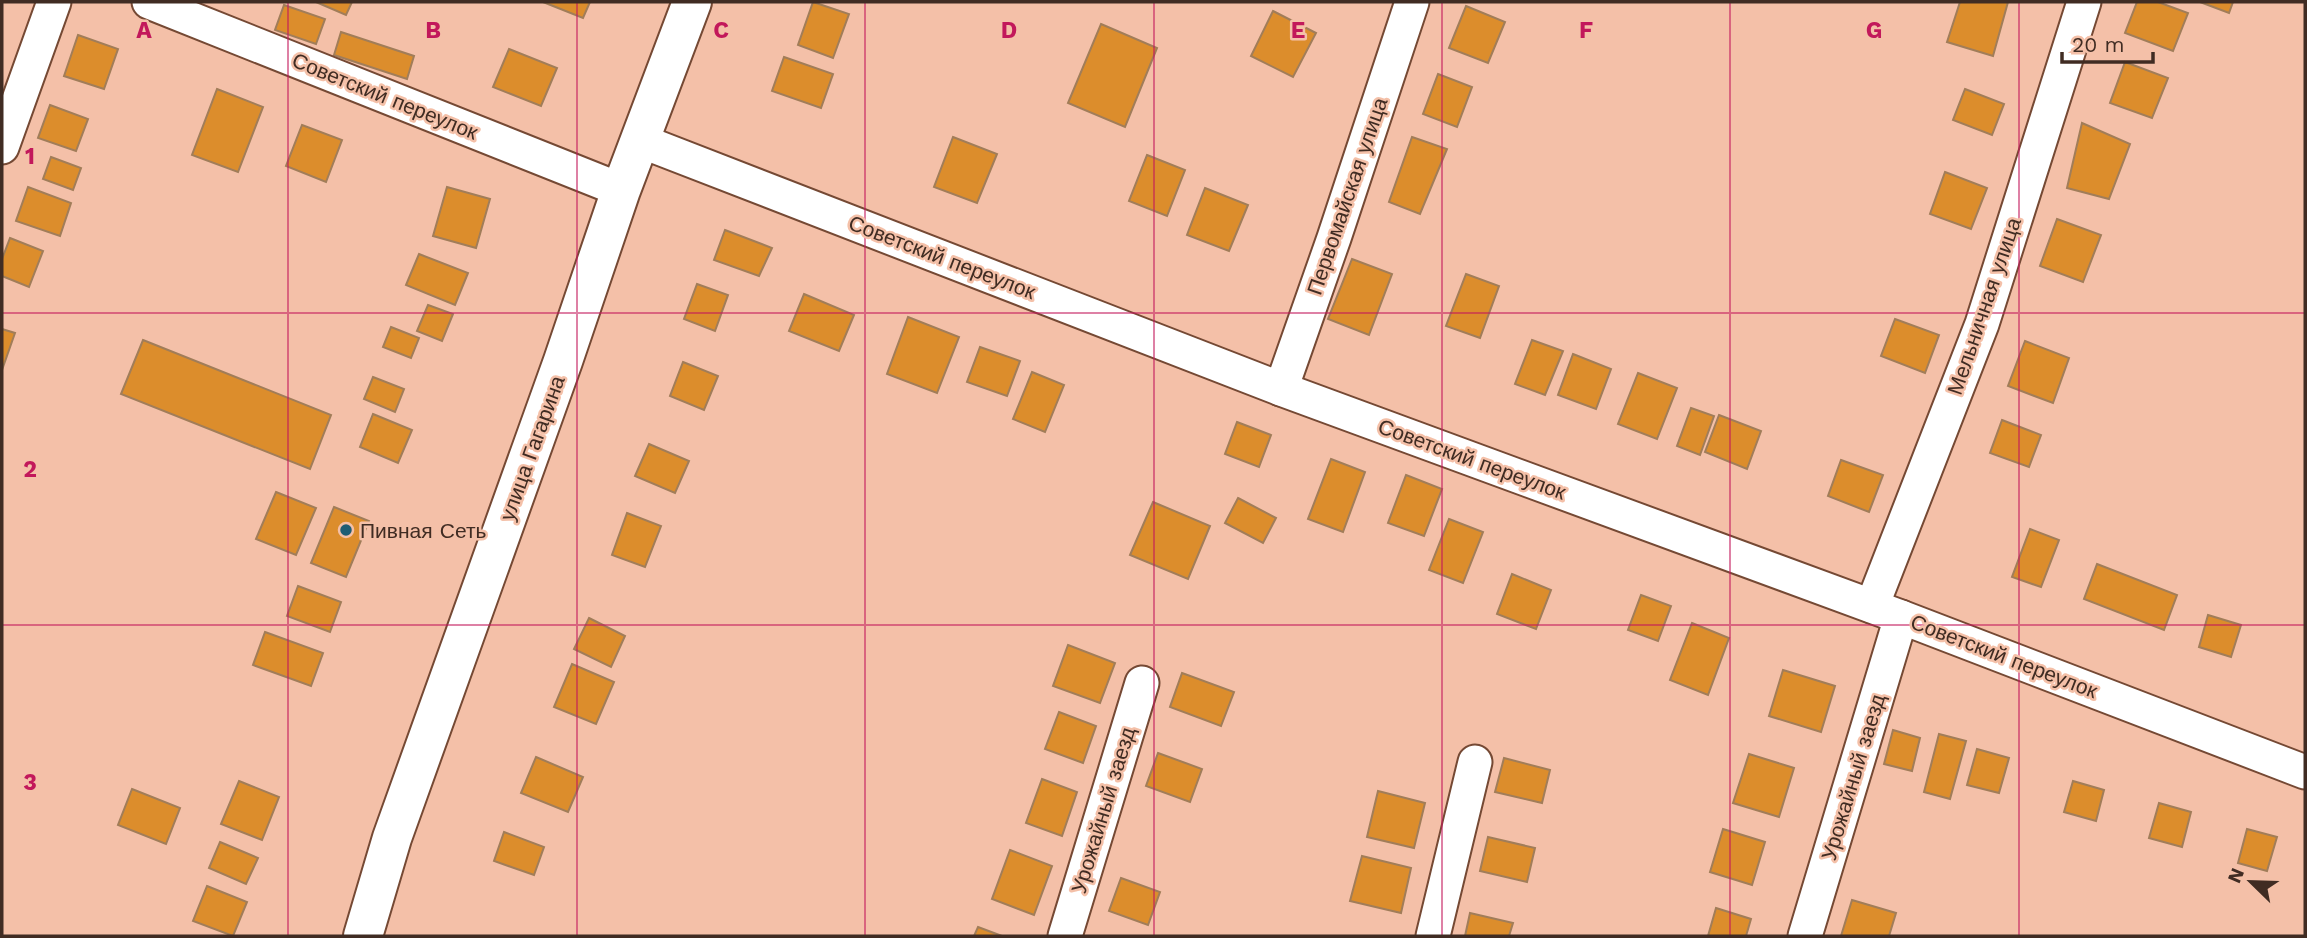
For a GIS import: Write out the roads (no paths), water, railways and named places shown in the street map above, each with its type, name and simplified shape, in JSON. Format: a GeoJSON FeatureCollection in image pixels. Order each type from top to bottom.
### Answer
{"type":"FeatureCollection","features":[{"type":"Feature","properties":{"kind":"main road","name":"улица Гагарина"},"geometry":{"type":"LineString","coordinates":[[363,936],[392,838],[563,361],[621,190],[692,2]]}},
{"type":"Feature","properties":{"kind":"street"},"geometry":{"type":"LineString","coordinates":[[2,147],[54,2]]}},
{"type":"Feature","properties":{"kind":"street","name":"Советский переулок"},"geometry":{"type":"LineString","coordinates":[[149,2],[621,190]]}},
{"type":"Feature","properties":{"kind":"street","name":"Первомайская улица"},"geometry":{"type":"LineString","coordinates":[[1281,389],[1412,2]]}},
{"type":"Feature","properties":{"kind":"street","name":"Мельничная улица"},"geometry":{"type":"LineString","coordinates":[[1886,612],[1982,324],[2084,2]]}},
{"type":"Feature","properties":{"kind":"street","name":"Советский переулок"},"geometry":{"type":"LineString","coordinates":[[641,141],[1281,389],[1886,612],[2305,772]]}},
{"type":"Feature","properties":{"kind":"street","name":"Урожайный заезд"},"geometry":{"type":"LineString","coordinates":[[1805,936],[1886,612]]}},
{"type":"Feature","properties":{"kind":"street","name":"Урожайный заезд"},"geometry":{"type":"LineString","coordinates":[[1065,936],[1142,683]]}},
{"type":"Feature","properties":{"kind":"street"},"geometry":{"type":"LineString","coordinates":[[1433,936],[1475,762]]}},
{"type":"Feature","properties":{"kind":"place","name":"Пивная Сеть"},"geometry":{"type":"Point","coordinates":[346,530]}}]}
